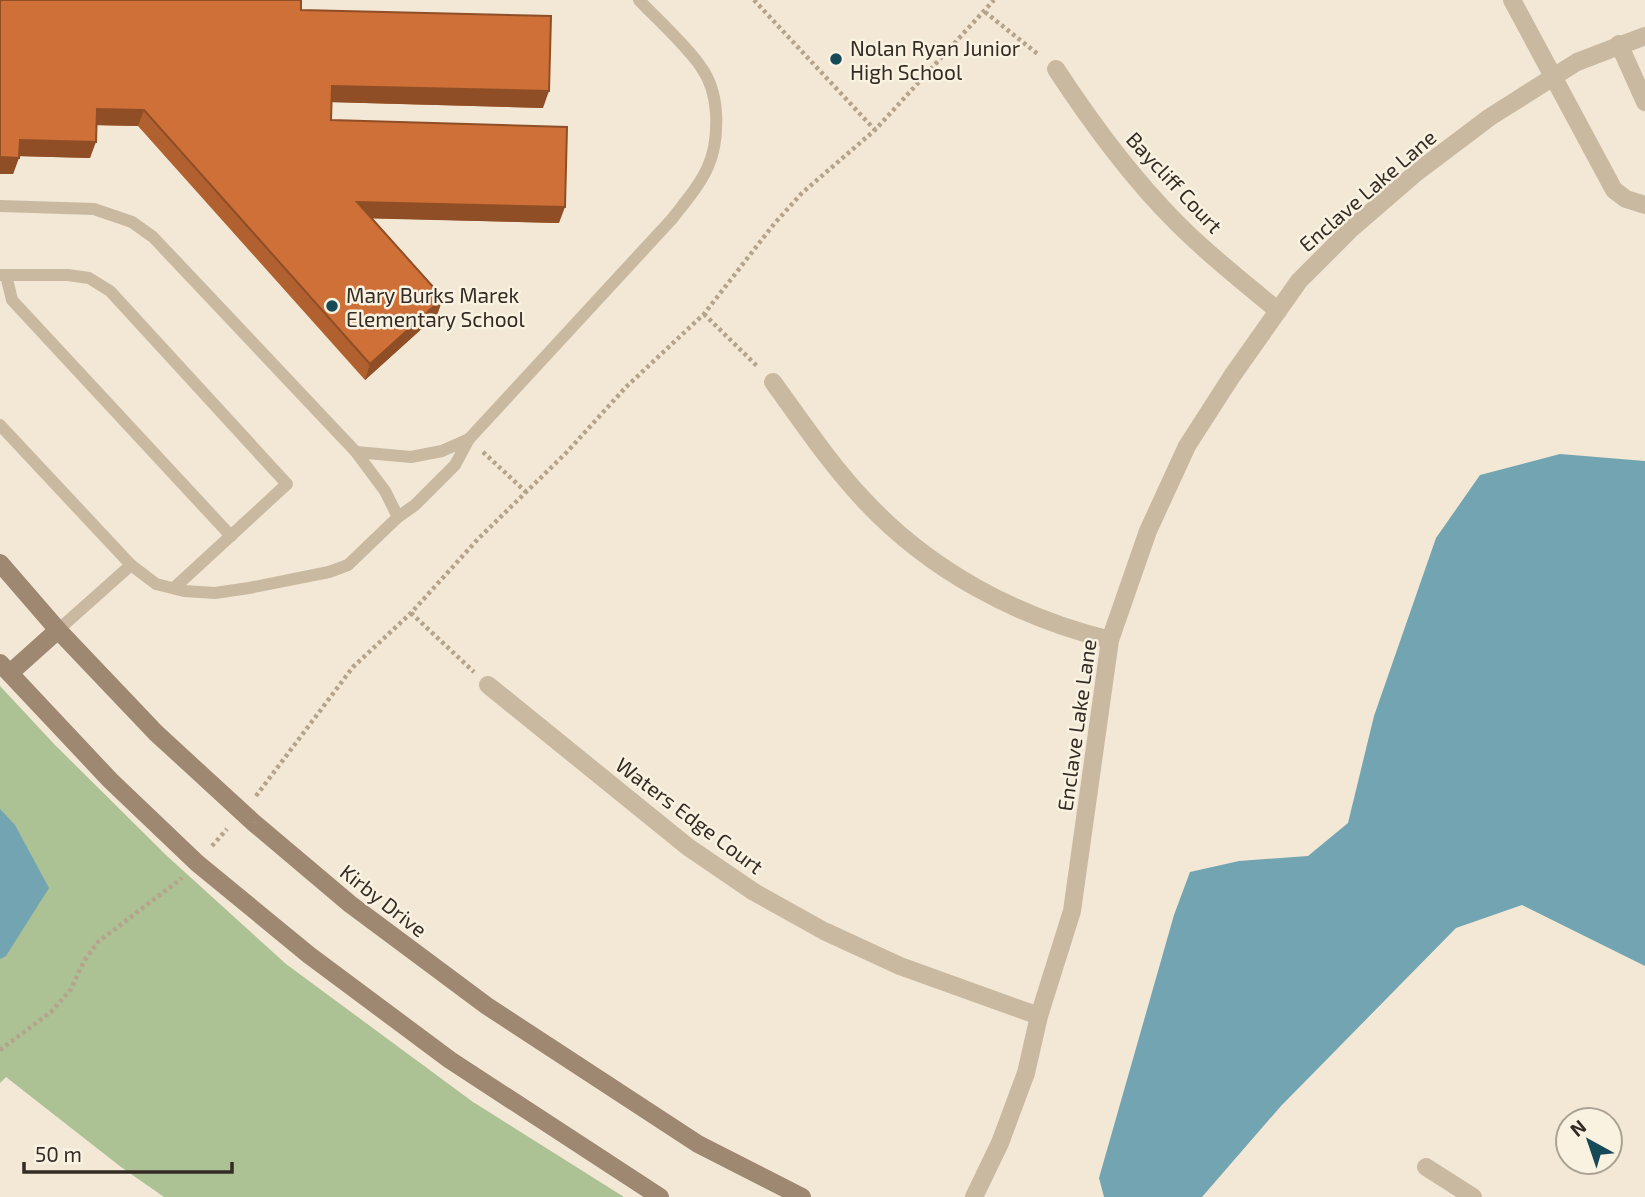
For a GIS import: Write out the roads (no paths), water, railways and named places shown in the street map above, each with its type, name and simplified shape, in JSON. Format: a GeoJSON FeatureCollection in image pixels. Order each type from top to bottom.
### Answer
{"type":"FeatureCollection","features":[{"type":"Feature","properties":{"kind":"main road","name":"Kirby Drive"},"geometry":{"type":"LineString","coordinates":[[0,563],[58,630],[156,733],[242,813],[350,904],[487,1006],[698,1144],[802,1197]]}},
{"type":"Feature","properties":{"kind":"main road"},"geometry":{"type":"LineString","coordinates":[[58,630],[5,668],[110,780],[197,863],[309,955],[411,1033],[660,1197]]}},
{"type":"Feature","properties":{"kind":"street"},"geometry":{"type":"LineString","coordinates":[[1512,0],[1614,190],[1626,199],[1645,205]]}},
{"type":"Feature","properties":{"kind":"street","name":"Enclave Lake Lane"},"geometry":{"type":"LineString","coordinates":[[974,1197],[1000,1143],[1026,1073],[1038,1016],[1072,911],[1110,640],[1148,531],[1187,446],[1299,281],[1351,229],[1417,172],[1490,117],[1577,62],[1645,36]]}},
{"type":"Feature","properties":{"kind":"street"},"geometry":{"type":"LineString","coordinates":[[1619,44],[1645,102]]}},
{"type":"Feature","properties":{"kind":"street","name":"Baycliff Court"},"geometry":{"type":"LineString","coordinates":[[1056,69],[1085,113],[1137,180],[1177,224],[1278,311]]}},
{"type":"Feature","properties":{"kind":"street"},"geometry":{"type":"LineString","coordinates":[[773,382],[865,501],[910,543],[962,580],[1016,609],[1066,629],[1110,640]]}},
{"type":"Feature","properties":{"kind":"street","name":"Waters Edge Court"},"geometry":{"type":"LineString","coordinates":[[488,685],[688,847],[754,892],[824,931],[900,966],[1038,1016]]}},
{"type":"Feature","properties":{"kind":"street"},"geometry":{"type":"LineString","coordinates":[[1426,1167],[1473,1197]]}},
{"type":"Feature","properties":{"kind":"lane"},"geometry":{"type":"LineString","coordinates":[[0,425],[131,565],[156,584],[174,589],[215,593],[329,572],[348,565],[398,517],[415,505],[455,464],[468,439],[672,219],[701,183],[714,155],[717,130],[715,95],[701,67],[639,0]]}},
{"type":"Feature","properties":{"kind":"lane"},"geometry":{"type":"LineString","coordinates":[[0,206],[94,209],[132,222],[153,237],[356,452],[385,491],[398,517]]}},
{"type":"Feature","properties":{"kind":"lane"},"geometry":{"type":"LineString","coordinates":[[174,589],[287,484],[110,291],[89,278],[68,275],[3,275],[12,300],[231,536]]}},
{"type":"Feature","properties":{"kind":"lane"},"geometry":{"type":"LineString","coordinates":[[356,452],[411,457],[442,451],[468,439]]}},
{"type":"Feature","properties":{"kind":"lane"},"geometry":{"type":"LineString","coordinates":[[58,630],[131,565]]}},
{"type":"Feature","properties":{"kind":"water"},"geometry":{"type":"Polygon","coordinates":[[[1560,454],[1645,461],[1645,966],[1522,905],[1456,928],[1281,1106],[1202,1197],[1104,1197],[1099,1178],[1174,915],[1190,872],[1239,861],[1308,856],[1348,823],[1374,716],[1436,538],[1480,475],[1560,454]]]}},
{"type":"Feature","properties":{"kind":"water"},"geometry":{"type":"Polygon","coordinates":[[[0,809],[15,825],[49,888],[6,956],[0,959],[0,809]]]}},
{"type":"Feature","properties":{"kind":"place","name":"Nolan Ryan Junior High School"},"geometry":{"type":"Point","coordinates":[836,59]}},
{"type":"Feature","properties":{"kind":"place","name":"Mary Burks Marek Elementary School"},"geometry":{"type":"Point","coordinates":[332,306]}}]}
